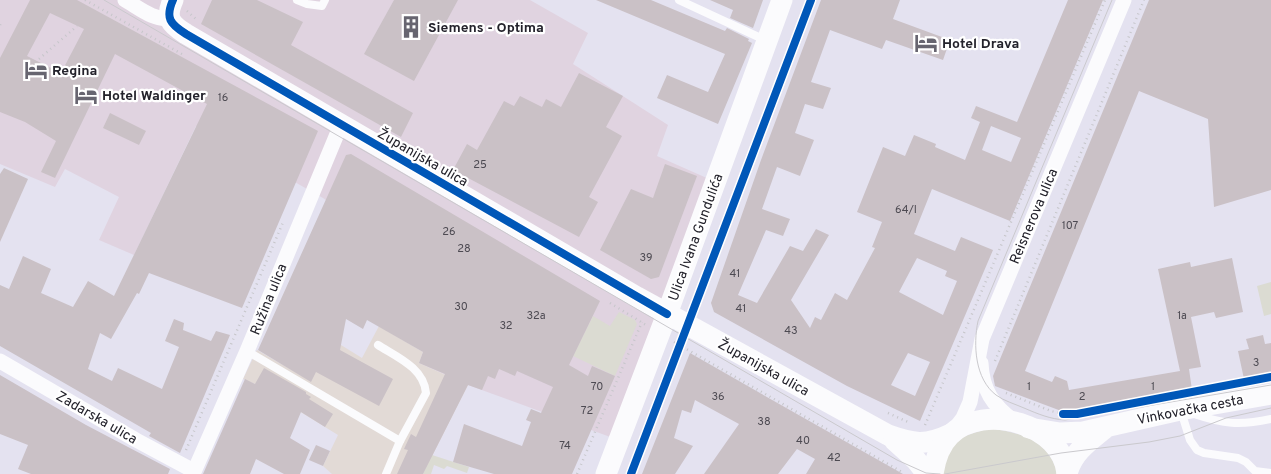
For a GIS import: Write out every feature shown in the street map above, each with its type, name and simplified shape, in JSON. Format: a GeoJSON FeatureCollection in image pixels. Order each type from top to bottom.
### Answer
{"type":"FeatureCollection","features":[{"type":"Feature","properties":{"kind":"main road","name":"Ulica Ivana Gundulića"},"geometry":{"type":"LineString","coordinates":[[606,474],[668,314],[782,0]]}},
{"type":"Feature","properties":{"kind":"main road","name":"Županijska ulica"},"geometry":{"type":"LineString","coordinates":[[171,9],[176,28],[186,34],[668,314],[888,435],[917,443],[932,442],[951,434],[960,427],[980,420],[999,420],[1025,426]]}},
{"type":"Feature","properties":{"kind":"main road","name":"Vinkovačka cesta"},"geometry":{"type":"LineString","coordinates":[[1025,426],[1067,420],[1083,432],[1180,410],[1271,394]]}},
{"type":"Feature","properties":{"kind":"main road","name":"Vinkovačka cesta"},"geometry":{"type":"LineString","coordinates":[[1067,474],[1078,450],[1109,425]]}},
{"type":"Feature","properties":{"kind":"main road"},"geometry":{"type":"LineString","coordinates":[[1025,426],[1046,437],[1059,449],[1067,474]]}},
{"type":"Feature","properties":{"kind":"main road"},"geometry":{"type":"LineString","coordinates":[[933,474],[936,458],[945,440],[951,434]]}},
{"type":"Feature","properties":{"kind":"main road","name":"Županijska ulica"},"geometry":{"type":"LineString","coordinates":[[888,435],[909,452],[927,474]]}},
{"type":"Feature","properties":{"kind":"street","name":"Županijska ulica"},"geometry":{"type":"LineString","coordinates":[[125,0],[154,17],[164,19],[171,9]]}},
{"type":"Feature","properties":{"kind":"street","name":"Reisnerova ulica"},"geometry":{"type":"LineString","coordinates":[[951,434],[963,418],[970,402],[982,339],[1124,0]]}},
{"type":"Feature","properties":{"kind":"street","name":"Ružina ulica"},"geometry":{"type":"LineString","coordinates":[[194,472],[247,351],[336,134],[342,124]]}},
{"type":"Feature","properties":{"kind":"street"},"geometry":{"type":"LineString","coordinates":[[982,339],[982,374],[987,392],[999,409],[1025,426]]}},
{"type":"Feature","properties":{"kind":"street","name":"Zadarska ulica"},"geometry":{"type":"LineString","coordinates":[[0,361],[194,472]]}},
{"type":"Feature","properties":{"kind":"lane"},"geometry":{"type":"LineString","coordinates":[[297,0],[307,4],[322,6],[325,0]]}},
{"type":"Feature","properties":{"kind":"lane"},"geometry":{"type":"LineString","coordinates":[[679,0],[767,41]]}},
{"type":"Feature","properties":{"kind":"lane"},"geometry":{"type":"LineString","coordinates":[[378,345],[414,369],[422,376],[426,385],[426,393],[400,441],[386,474]]}},
{"type":"Feature","properties":{"kind":"lane"},"geometry":{"type":"LineString","coordinates":[[247,351],[400,441]]}},
{"type":"Feature","properties":{"kind":"lane"},"geometry":{"type":"LineString","coordinates":[[1180,410],[1217,422],[1227,423],[1258,422],[1271,419]]}},
{"type":"Feature","properties":{"kind":"lane"},"geometry":{"type":"LineString","coordinates":[[1180,410],[1190,440],[1197,450],[1204,453],[1238,458],[1246,462],[1255,472],[1271,473]]}},
{"type":"Feature","properties":{"kind":"path"},"geometry":{"type":"LineString","coordinates":[[924,428],[1105,0]]}},
{"type":"Feature","properties":{"kind":"path"},"geometry":{"type":"LineString","coordinates":[[995,362],[1144,0]]}},
{"type":"Feature","properties":{"kind":"path"},"geometry":{"type":"LineString","coordinates":[[39,59],[77,26]]}},
{"type":"Feature","properties":{"kind":"path"},"geometry":{"type":"LineString","coordinates":[[180,464],[287,212]]}},
{"type":"Feature","properties":{"kind":"path"},"geometry":{"type":"LineString","coordinates":[[678,355],[688,325]]}},
{"type":"Feature","properties":{"kind":"path"},"geometry":{"type":"LineString","coordinates":[[1006,393],[1051,411],[1067,420]]}},
{"type":"Feature","properties":{"kind":"path"},"geometry":{"type":"LineString","coordinates":[[885,412],[916,425]]}},
{"type":"Feature","properties":{"kind":"shaded area"},"geometry":{"type":"Polygon","coordinates":[[[0,0],[530,0],[588,33],[573,64],[668,125],[657,156],[709,179],[613,438],[468,385],[419,363],[451,287],[323,198],[196,126],[134,255],[99,240],[119,197],[65,169],[55,187],[0,164],[0,0]]]}},
{"type":"Feature","properties":{"kind":"shaded area"},"geometry":{"type":"Polygon","coordinates":[[[1271,282],[1271,314],[1264,316],[1257,286],[1271,282]]]}},
{"type":"Feature","properties":{"kind":"shaded area"},"geometry":{"type":"Polygon","coordinates":[[[619,312],[635,320],[637,324],[615,376],[573,356],[593,316],[610,326],[619,312]]]}},
{"type":"Feature","properties":{"kind":"shaded area"},"geometry":{"type":"Polygon","coordinates":[[[379,326],[423,352],[419,363],[468,385],[423,474],[332,474],[323,466],[338,435],[255,384],[243,379],[257,350],[311,381],[326,350],[341,345],[362,358],[379,326]]]}},
{"type":"Feature","properties":{"kind":"shaded area"},"geometry":{"type":"Polygon","coordinates":[[[990,428],[1013,433],[1032,440],[1047,453],[1058,474],[940,474],[948,453],[956,442],[969,435],[990,428]]]}},
{"type":"Feature","properties":{"kind":"shaded area"},"geometry":{"type":"Polygon","coordinates":[[[432,455],[469,467],[467,473],[447,466],[444,469],[434,465],[431,474],[423,474],[432,455]]]}},
{"type":"Feature","properties":{"kind":"building"},"geometry":{"type":"Polygon","coordinates":[[[30,0],[77,0],[318,131],[242,308],[149,273],[139,294],[137,293],[111,339],[100,333],[88,369],[112,381],[118,368],[162,389],[179,347],[165,341],[174,319],[184,323],[183,330],[211,341],[216,331],[230,335],[180,453],[149,436],[151,433],[0,346],[0,285],[9,289],[23,256],[51,269],[41,293],[73,307],[88,281],[114,296],[207,104],[115,54],[55,178],[41,172],[56,141],[25,122],[0,112],[0,58],[30,0]],[[50,13],[27,56],[61,73],[84,29],[50,13]]]}},
{"type":"Feature","properties":{"kind":"building"},"geometry":{"type":"Polygon","coordinates":[[[212,0],[257,0],[303,22],[291,45],[413,113],[401,137],[201,24],[212,0]]]}},
{"type":"Feature","properties":{"kind":"building","name":"Siemens - Optima"},"geometry":{"type":"Polygon","coordinates":[[[394,0],[458,0],[414,81],[364,54],[394,0]]]}},
{"type":"Feature","properties":{"kind":"building"},"geometry":{"type":"Polygon","coordinates":[[[596,0],[651,0],[725,31],[727,28],[749,39],[748,41],[752,43],[718,124],[657,98],[667,75],[708,92],[725,54],[596,0]]]}},
{"type":"Feature","properties":{"kind":"building"},"geometry":{"type":"Polygon","coordinates":[[[710,0],[763,0],[753,28],[730,18],[733,10],[710,0]]]}},
{"type":"Feature","properties":{"kind":"building"},"geometry":{"type":"Polygon","coordinates":[[[821,0],[900,0],[893,19],[950,40],[943,60],[886,40],[882,49],[830,30],[811,82],[831,88],[823,109],[805,104],[795,133],[814,140],[800,176],[777,167],[762,209],[790,219],[783,236],[766,230],[738,295],[757,303],[790,246],[803,251],[816,229],[829,235],[791,300],[810,328],[815,317],[821,320],[835,293],[847,300],[875,248],[872,247],[882,222],[857,212],[883,147],[905,156],[914,135],[936,144],[935,147],[965,160],[980,122],[971,118],[976,106],[1017,122],[1068,0],[1103,0],[1010,221],[932,189],[914,234],[955,251],[961,237],[993,250],[920,421],[847,386],[714,312],[711,303],[761,160],[821,0]],[[991,126],[982,150],[1011,162],[1021,138],[991,126]],[[917,258],[899,292],[943,315],[957,281],[945,276],[947,271],[917,258]],[[908,353],[891,385],[915,396],[930,362],[908,353]]]}},
{"type":"Feature","properties":{"kind":"building"},"geometry":{"type":"Polygon","coordinates":[[[1149,0],[1271,0],[1271,190],[1214,207],[1208,119],[1139,91],[1025,371],[1052,382],[1055,376],[1067,381],[1069,390],[1180,371],[1158,269],[1190,262],[1191,267],[1232,258],[1243,312],[1216,318],[1214,312],[1191,317],[1201,367],[1189,369],[1192,390],[1064,412],[995,386],[993,376],[1149,0]]]}},
{"type":"Feature","properties":{"kind":"building"},"geometry":{"type":"Polygon","coordinates":[[[579,73],[623,96],[606,127],[622,136],[589,197],[598,202],[579,237],[453,170],[467,144],[477,150],[504,101],[514,106],[520,96],[542,107],[546,99],[561,107],[579,73]]]}},
{"type":"Feature","properties":{"kind":"building"},"geometry":{"type":"Polygon","coordinates":[[[110,113],[146,131],[139,145],[103,128],[110,113]]]}},
{"type":"Feature","properties":{"kind":"building"},"geometry":{"type":"Polygon","coordinates":[[[351,154],[600,301],[569,365],[588,376],[592,366],[615,376],[572,474],[494,474],[453,462],[464,424],[522,446],[531,422],[526,420],[531,409],[541,413],[553,387],[517,371],[515,376],[499,369],[495,379],[488,376],[482,390],[468,385],[423,474],[397,474],[408,450],[404,449],[411,434],[416,437],[445,374],[419,363],[423,352],[367,320],[363,329],[346,319],[340,350],[393,379],[379,406],[316,372],[311,382],[258,350],[346,155],[351,154]]]}},
{"type":"Feature","properties":{"kind":"building"},"geometry":{"type":"Polygon","coordinates":[[[665,164],[697,176],[659,277],[651,279],[600,250],[631,189],[653,198],[665,164]]]}},
{"type":"Feature","properties":{"kind":"building"},"geometry":{"type":"Polygon","coordinates":[[[4,168],[28,179],[0,242],[0,174],[4,168]]]}},
{"type":"Feature","properties":{"kind":"building"},"geometry":{"type":"Polygon","coordinates":[[[1263,335],[1265,344],[1271,343],[1271,374],[1244,379],[1238,351],[1249,349],[1246,339],[1263,335]]]}},
{"type":"Feature","properties":{"kind":"building"},"geometry":{"type":"Polygon","coordinates":[[[690,353],[903,474],[806,474],[815,459],[797,449],[778,474],[704,474],[739,424],[695,400],[691,413],[682,410],[674,438],[693,446],[675,474],[642,474],[690,353]]]}},
{"type":"Feature","properties":{"kind":"building"},"geometry":{"type":"Polygon","coordinates":[[[264,368],[306,392],[311,397],[309,399],[333,414],[325,427],[301,412],[290,438],[310,450],[300,474],[284,474],[256,459],[250,474],[203,474],[245,379],[255,384],[264,368]]]}},
{"type":"Feature","properties":{"kind":"building"},"geometry":{"type":"Polygon","coordinates":[[[0,375],[86,425],[170,469],[168,474],[31,474],[18,469],[28,445],[0,434],[0,375]]]}},
{"type":"Feature","properties":{"kind":"building"},"geometry":{"type":"Polygon","coordinates":[[[316,445],[330,451],[323,466],[309,460],[316,445]]]}},
{"type":"Feature","properties":{"kind":"tram line"},"geometry":{"type":"LineString","coordinates":[[104,0],[897,460],[926,473],[940,474]]}},
{"type":"Feature","properties":{"kind":"tram line"},"geometry":{"type":"LineString","coordinates":[[1112,0],[978,321],[976,351],[980,371],[989,388],[999,397],[1039,414],[1065,420],[1271,385]]}},
{"type":"Feature","properties":{"kind":"tram line"},"geometry":{"type":"LineString","coordinates":[[945,474],[1061,453],[1149,442],[1180,436],[1226,418],[1271,408]]}},
{"type":"Feature","properties":{"kind":"cycle path"},"geometry":{"type":"LineString","coordinates":[[173,0],[169,12],[170,20],[186,34],[667,314]]}},
{"type":"Feature","properties":{"kind":"cycle path"},"geometry":{"type":"LineString","coordinates":[[631,474],[811,0]]}},
{"type":"Feature","properties":{"kind":"cycle path"},"geometry":{"type":"LineString","coordinates":[[1063,414],[1077,414],[1271,377]]}},
{"type":"Feature","properties":{"kind":"place","name":"Siemens - Optima"},"geometry":{"type":"Point","coordinates":[411,27]}},
{"type":"Feature","properties":{"kind":"place","name":"Hotel Drava"},"geometry":{"type":"Point","coordinates":[926,43]}},
{"type":"Feature","properties":{"kind":"place","name":"Regina"},"geometry":{"type":"Point","coordinates":[36,70]}},
{"type":"Feature","properties":{"kind":"place","name":"Hotel Waldinger"},"geometry":{"type":"Point","coordinates":[86,95]}}]}
